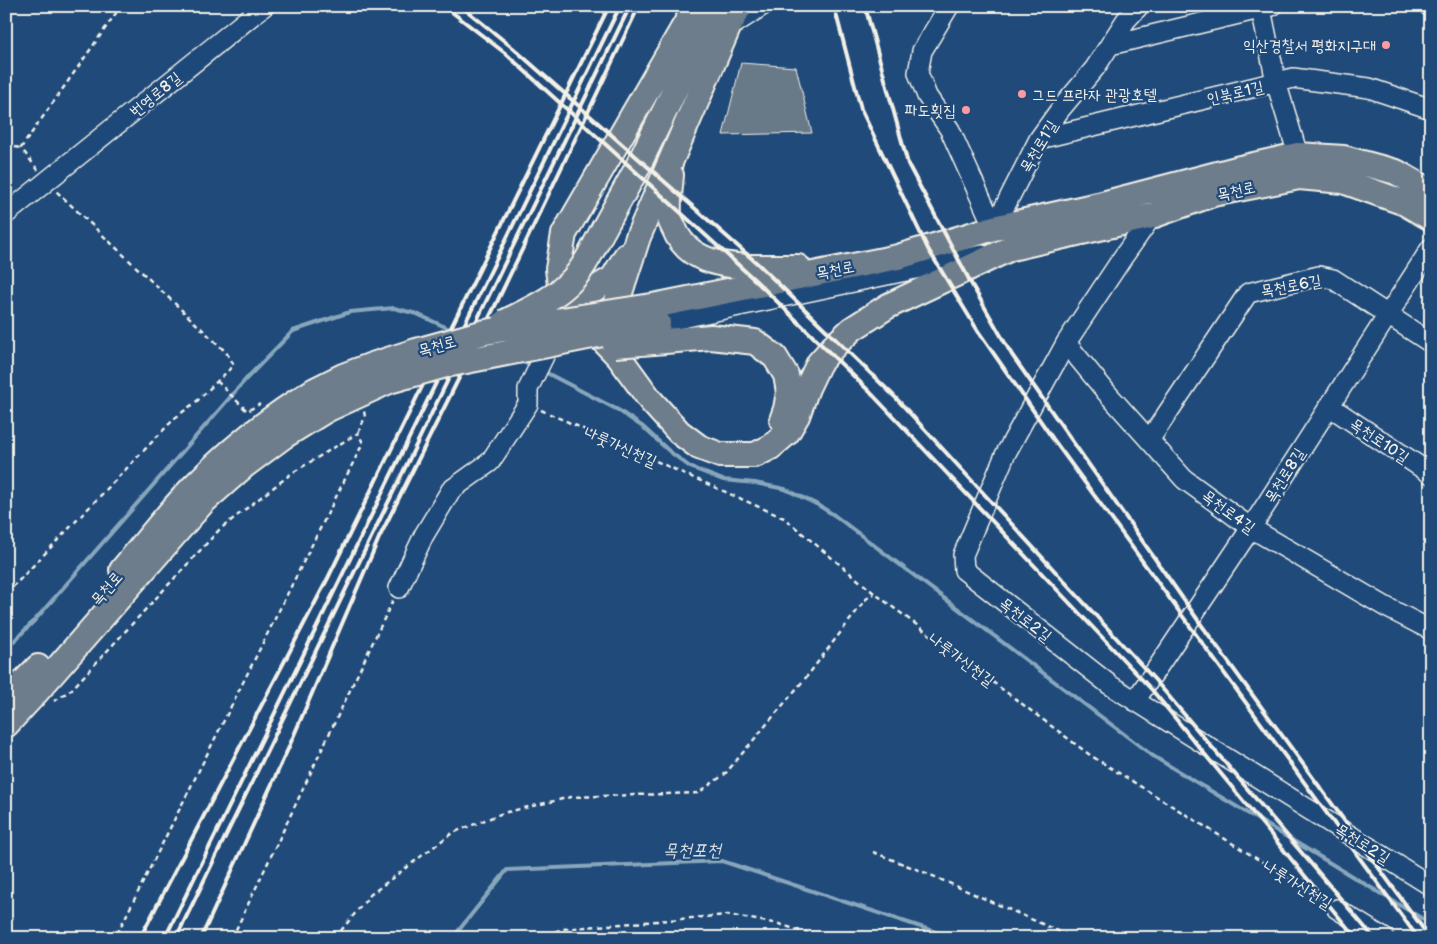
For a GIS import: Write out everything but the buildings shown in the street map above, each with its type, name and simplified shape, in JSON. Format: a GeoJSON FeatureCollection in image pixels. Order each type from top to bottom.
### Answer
{"type":"FeatureCollection","features":[{"type":"Feature","properties":{"kind":"main road"},"geometry":{"type":"LineString","coordinates":[[696,6],[564,234],[558,269],[560,286],[574,310],[619,357],[651,401],[679,432],[699,447],[720,455],[755,455],[771,447],[787,432],[797,416],[819,363],[852,329],[888,306],[1011,248]]}},
{"type":"Feature","properties":{"kind":"main road"},"geometry":{"type":"LineString","coordinates":[[485,332],[550,298],[574,278],[591,252],[636,170],[686,67],[719,6]]}},
{"type":"Feature","properties":{"kind":"main road"},"geometry":{"type":"LineString","coordinates":[[320,400],[446,365],[521,351],[657,323],[710,337],[755,342],[775,357],[786,375],[789,392],[786,410],[778,429],[762,439],[740,447],[718,444],[699,434],[676,414],[634,363],[622,346],[616,331],[616,306],[638,237],[728,28],[740,6]]}},
{"type":"Feature","properties":{"kind":"main road"},"geometry":{"type":"LineString","coordinates":[[674,151],[669,195],[669,216],[677,237],[688,250],[725,265],[819,268],[857,265]]}},
{"type":"Feature","properties":{"kind":"main road","name":"목천로"},"geometry":{"type":"LineString","coordinates":[[6,725],[32,698],[203,502],[246,465],[284,436],[343,376],[372,365],[485,332],[657,323],[857,265],[898,257],[994,228],[1298,155],[1344,158],[1396,172],[1431,192]]}},
{"type":"Feature","properties":{"kind":"main road","name":"목천로"},"geometry":{"type":"LineString","coordinates":[[1011,248],[1152,216],[1213,194],[1299,177],[1343,181],[1405,203],[1431,218]]}},
{"type":"Feature","properties":{"kind":"main road"},"geometry":{"type":"LineString","coordinates":[[558,269],[567,282],[581,289],[591,291],[613,278],[638,237]]}},
{"type":"Feature","properties":{"kind":"main road","name":"목천로"},"geometry":{"type":"LineString","coordinates":[[6,700],[79,621],[191,489],[220,461],[280,411],[320,400]]}},
{"type":"Feature","properties":{"kind":"street","name":"번영로8길"},"geometry":{"type":"LineString","coordinates":[[6,214],[264,6]]}},
{"type":"Feature","properties":{"kind":"street"},"geometry":{"type":"LineString","coordinates":[[728,28],[762,6]]}},
{"type":"Feature","properties":{"kind":"street"},"geometry":{"type":"LineString","coordinates":[[950,6],[922,50],[918,73],[927,96],[950,130],[994,228]]}},
{"type":"Feature","properties":{"kind":"street","name":"목천로1길"},"geometry":{"type":"LineString","coordinates":[[994,228],[1039,139],[1094,68],[1126,20],[1139,6]]}},
{"type":"Feature","properties":{"kind":"street"},"geometry":{"type":"LineString","coordinates":[[1110,45],[1267,8],[1276,82],[1298,155]]}},
{"type":"Feature","properties":{"kind":"street","name":"인북로1길"},"geometry":{"type":"LineString","coordinates":[[1039,139],[1293,78],[1369,88],[1431,109]]}},
{"type":"Feature","properties":{"kind":"street","name":"목천로2길"},"geometry":{"type":"LineString","coordinates":[[1152,216],[1066,343],[1006,455],[963,555],[964,570],[1110,685],[1431,886]]}},
{"type":"Feature","properties":{"kind":"street","name":"목천로"},"geometry":{"type":"LineString","coordinates":[[657,323],[1011,248]]}},
{"type":"Feature","properties":{"kind":"street","name":"목천로8길"},"geometry":{"type":"LineString","coordinates":[[1135,701],[1251,528],[1431,248]]}},
{"type":"Feature","properties":{"kind":"street"},"geometry":{"type":"LineString","coordinates":[[399,588],[424,535],[451,490],[490,462],[528,397],[546,352],[552,291],[558,269]]}},
{"type":"Feature","properties":{"kind":"street","name":"목천로6길"},"geometry":{"type":"LineString","coordinates":[[1150,439],[1248,293],[1319,276],[1333,279],[1431,343]]}},
{"type":"Feature","properties":{"kind":"street","name":"목천로4길"},"geometry":{"type":"LineString","coordinates":[[1066,343],[1106,393],[1150,439],[1184,479],[1251,528],[1386,608],[1431,630]]}},
{"type":"Feature","properties":{"kind":"street","name":"목천로10길"},"geometry":{"type":"LineString","coordinates":[[1329,406],[1431,474]]}},
{"type":"Feature","properties":{"kind":"street","name":"나룻가신천길"},"geometry":{"type":"LineString","coordinates":[[1337,909],[1384,938]]}},
{"type":"Feature","properties":{"kind":"path"},"geometry":{"type":"LineString","coordinates":[[21,148],[121,6]]}},
{"type":"Feature","properties":{"kind":"path"},"geometry":{"type":"LineString","coordinates":[[6,144],[21,148],[46,181],[226,352],[234,365],[198,401],[175,418],[6,594]]}},
{"type":"Feature","properties":{"kind":"path"},"geometry":{"type":"LineString","coordinates":[[218,381],[246,411]]}},
{"type":"Feature","properties":{"kind":"path","name":"나룻가신천길"},"geometry":{"type":"LineString","coordinates":[[528,397],[784,518],[874,593],[1090,755],[1337,909]]}},
{"type":"Feature","properties":{"kind":"path"},"geometry":{"type":"LineString","coordinates":[[32,698],[52,702],[71,690],[220,529],[292,473],[358,433],[363,443],[115,938]]}},
{"type":"Feature","properties":{"kind":"path"},"geometry":{"type":"LineString","coordinates":[[232,938],[399,588]]}},
{"type":"Feature","properties":{"kind":"path"},"geometry":{"type":"LineString","coordinates":[[336,938],[370,895],[452,834],[503,813],[571,797],[698,793],[724,774],[808,675],[866,599],[874,593]]}},
{"type":"Feature","properties":{"kind":"path"},"geometry":{"type":"LineString","coordinates":[[873,852],[926,873],[1074,938]]}},
{"type":"Feature","properties":{"kind":"path"},"geometry":{"type":"LineString","coordinates":[[538,938],[562,930],[728,914],[779,924],[823,938]]}},
{"type":"Feature","properties":{"kind":"waterway"},"geometry":{"type":"LineString","coordinates":[[6,649],[35,620],[247,378],[293,331],[350,312],[394,308],[417,314],[454,331]]}},
{"type":"Feature","properties":{"kind":"waterway"},"geometry":{"type":"LineString","coordinates":[[520,361],[534,367]]}},
{"type":"Feature","properties":{"kind":"waterway"},"geometry":{"type":"LineString","coordinates":[[543,371],[618,410],[643,427],[690,467],[723,480],[755,483],[785,489],[818,505],[834,515],[1153,756],[1431,924]]}},
{"type":"Feature","properties":{"kind":"waterway","name":"목천포천"},"geometry":{"type":"LineString","coordinates":[[450,938],[455,935],[507,870],[722,861],[954,938]]}},
{"type":"Feature","properties":{"kind":"railway"},"geometry":{"type":"LineString","coordinates":[[444,6],[505,53],[756,281],[870,392],[1152,690],[1356,938]]}},
{"type":"Feature","properties":{"kind":"railway"},"geometry":{"type":"LineString","coordinates":[[461,6],[513,48],[758,264],[895,397],[1155,680],[1374,938]]}},
{"type":"Feature","properties":{"kind":"railway"},"geometry":{"type":"LineString","coordinates":[[140,938],[328,578],[609,6]]}},
{"type":"Feature","properties":{"kind":"railway"},"geometry":{"type":"LineString","coordinates":[[165,938],[620,6]]}},
{"type":"Feature","properties":{"kind":"railway"},"geometry":{"type":"LineString","coordinates":[[176,938],[630,6]]}},
{"type":"Feature","properties":{"kind":"railway"},"geometry":{"type":"LineString","coordinates":[[201,938],[288,749],[379,538],[496,304],[639,6]]}},
{"type":"Feature","properties":{"kind":"railway"},"geometry":{"type":"LineString","coordinates":[[834,6],[861,109],[928,249],[978,331],[1053,439],[1418,938]]}},
{"type":"Feature","properties":{"kind":"railway"},"geometry":{"type":"LineString","coordinates":[[865,6],[908,164],[972,285],[1012,355],[1200,623],[1430,938]]}},
{"type":"Feature","properties":{"kind":"place","name":"익산경찰서 평화지구대"},"geometry":{"type":"Point","coordinates":[1386,45]}},
{"type":"Feature","properties":{"kind":"place","name":"그드 프라자 관광호텔"},"geometry":{"type":"Point","coordinates":[1022,94]}},
{"type":"Feature","properties":{"kind":"place","name":"파도횟집"},"geometry":{"type":"Point","coordinates":[966,110]}}]}
